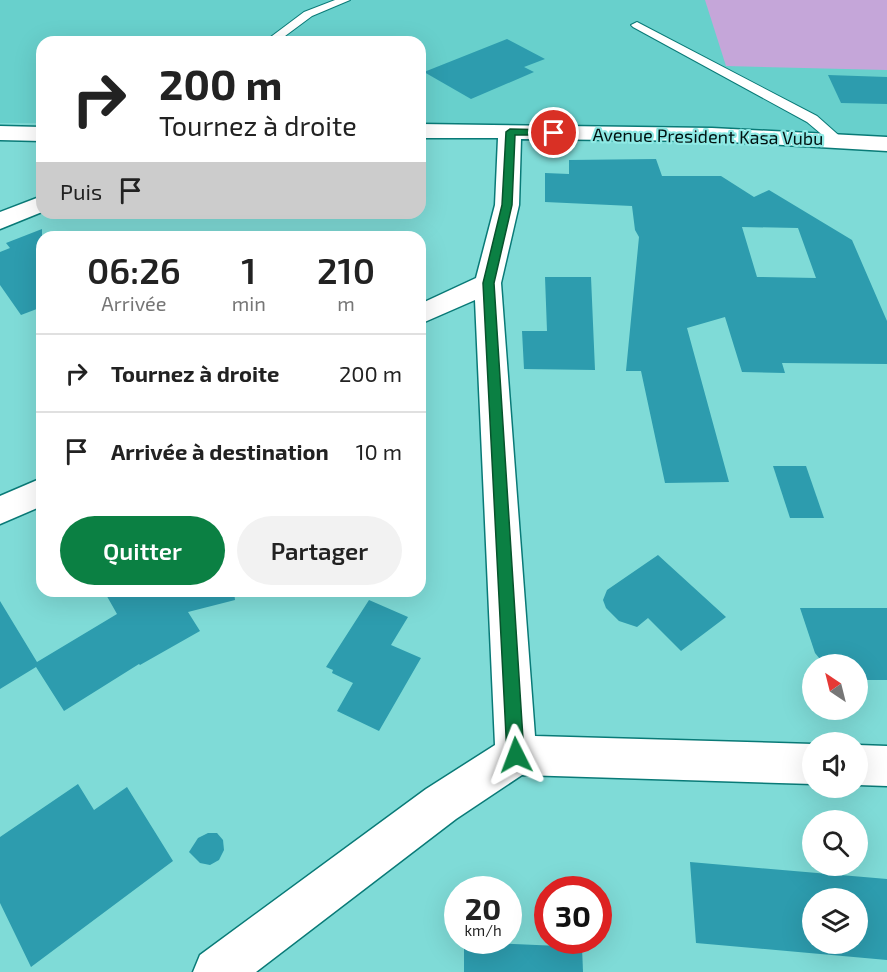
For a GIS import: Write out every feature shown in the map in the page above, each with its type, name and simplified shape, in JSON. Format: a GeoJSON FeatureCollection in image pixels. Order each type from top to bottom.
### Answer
{"type":"FeatureCollection","features":[{"type":"Feature","properties":{"kind":"street","name":"Avenue President Kasa Vubu"},"geometry":{"type":"LineString","coordinates":[[426,131],[837,140],[887,144]]}},
{"type":"Feature","properties":{"kind":"street"},"geometry":{"type":"LineString","coordinates":[[510,132],[507,205],[489,283],[516,755]]}},
{"type":"Feature","properties":{"kind":"street"},"geometry":{"type":"LineString","coordinates":[[0,133],[36,134]]}},
{"type":"Feature","properties":{"kind":"street"},"geometry":{"type":"LineString","coordinates":[[0,221],[36,206]]}},
{"type":"Feature","properties":{"kind":"street"},"geometry":{"type":"LineString","coordinates":[[426,312],[489,283]]}},
{"type":"Feature","properties":{"kind":"street"},"geometry":{"type":"LineString","coordinates":[[0,511],[36,494]]}},
{"type":"Feature","properties":{"kind":"street"},"geometry":{"type":"LineString","coordinates":[[217,972],[441,804],[516,755],[802,764]]}},
{"type":"Feature","properties":{"kind":"street"},"geometry":{"type":"LineString","coordinates":[[868,765],[887,766]]}},
{"type":"Feature","properties":{"kind":"lane"},"geometry":{"type":"LineString","coordinates":[[278,36],[308,14],[345,0]]}},
{"type":"Feature","properties":{"kind":"lane"},"geometry":{"type":"LineString","coordinates":[[637,25],[812,119],[837,140]]}},
{"type":"Feature","properties":{"kind":"shaded area"},"geometry":{"type":"Polygon","coordinates":[[[0,0],[887,0],[887,138],[426,130],[426,36],[36,36],[36,123],[0,123],[0,0]]]}},
{"type":"Feature","properties":{"kind":"shaded area"},"geometry":{"type":"Polygon","coordinates":[[[705,0],[887,0],[887,70],[726,66],[705,0]]]}},
{"type":"Feature","properties":{"kind":"building"},"geometry":{"type":"Polygon","coordinates":[[[507,39],[545,59],[524,67],[534,72],[471,99],[426,71],[507,39]]]}},
{"type":"Feature","properties":{"kind":"building"},"geometry":{"type":"Polygon","coordinates":[[[828,75],[887,77],[887,104],[841,103],[828,75]]]}},
{"type":"Feature","properties":{"kind":"building"},"geometry":{"type":"Polygon","coordinates":[[[656,159],[662,176],[721,176],[754,197],[769,190],[852,240],[887,321],[887,364],[782,363],[785,373],[742,372],[725,317],[687,328],[729,482],[665,483],[641,371],[626,371],[639,237],[635,230],[632,206],[545,202],[545,173],[569,174],[569,160],[656,159]],[[742,227],[757,277],[816,278],[798,228],[742,227]]]}},
{"type":"Feature","properties":{"kind":"building"},"geometry":{"type":"Polygon","coordinates":[[[36,231],[36,309],[21,315],[0,285],[0,252],[10,248],[6,243],[36,231]]]}},
{"type":"Feature","properties":{"kind":"building"},"geometry":{"type":"Polygon","coordinates":[[[545,277],[591,277],[595,370],[524,369],[522,331],[547,331],[545,277]]]}},
{"type":"Feature","properties":{"kind":"building"},"geometry":{"type":"Polygon","coordinates":[[[773,466],[806,466],[824,518],[790,518],[773,466]]]}},
{"type":"Feature","properties":{"kind":"building"},"geometry":{"type":"Polygon","coordinates":[[[658,555],[726,617],[681,651],[648,618],[637,627],[619,621],[606,608],[603,600],[607,590],[658,555]]]}},
{"type":"Feature","properties":{"kind":"building"},"geometry":{"type":"Polygon","coordinates":[[[107,597],[235,597],[235,600],[188,612],[200,631],[139,664],[64,711],[36,667],[0,689],[0,601],[37,662],[117,614],[107,597]]]}},
{"type":"Feature","properties":{"kind":"building"},"geometry":{"type":"Polygon","coordinates":[[[369,600],[408,617],[391,645],[421,658],[379,731],[337,711],[353,683],[332,673],[333,670],[326,667],[369,600]]]}},
{"type":"Feature","properties":{"kind":"building"},"geometry":{"type":"Polygon","coordinates":[[[800,608],[887,608],[887,680],[868,680],[868,654],[815,653],[800,608]]]}},
{"type":"Feature","properties":{"kind":"building"},"geometry":{"type":"Polygon","coordinates":[[[78,784],[94,810],[127,787],[173,861],[31,967],[0,903],[0,837],[78,784]]]}},
{"type":"Feature","properties":{"kind":"building"},"geometry":{"type":"Polygon","coordinates":[[[208,833],[217,833],[223,840],[224,850],[219,860],[210,865],[200,863],[189,852],[198,838],[208,833]]]}},
{"type":"Feature","properties":{"kind":"building"},"geometry":{"type":"Polygon","coordinates":[[[690,862],[802,872],[802,876],[887,879],[887,960],[820,954],[868,954],[868,888],[802,888],[802,952],[696,943],[690,862]]]}},
{"type":"Feature","properties":{"kind":"building"},"geometry":{"type":"Polygon","coordinates":[[[522,944],[534,945],[534,954],[582,954],[583,972],[464,972],[464,954],[522,954],[522,944]]]}},
{"type":"Feature","properties":{"kind":"route"},"geometry":{"type":"LineString","coordinates":[[516,755],[489,283],[507,205],[510,132],[554,133]]}}]}
